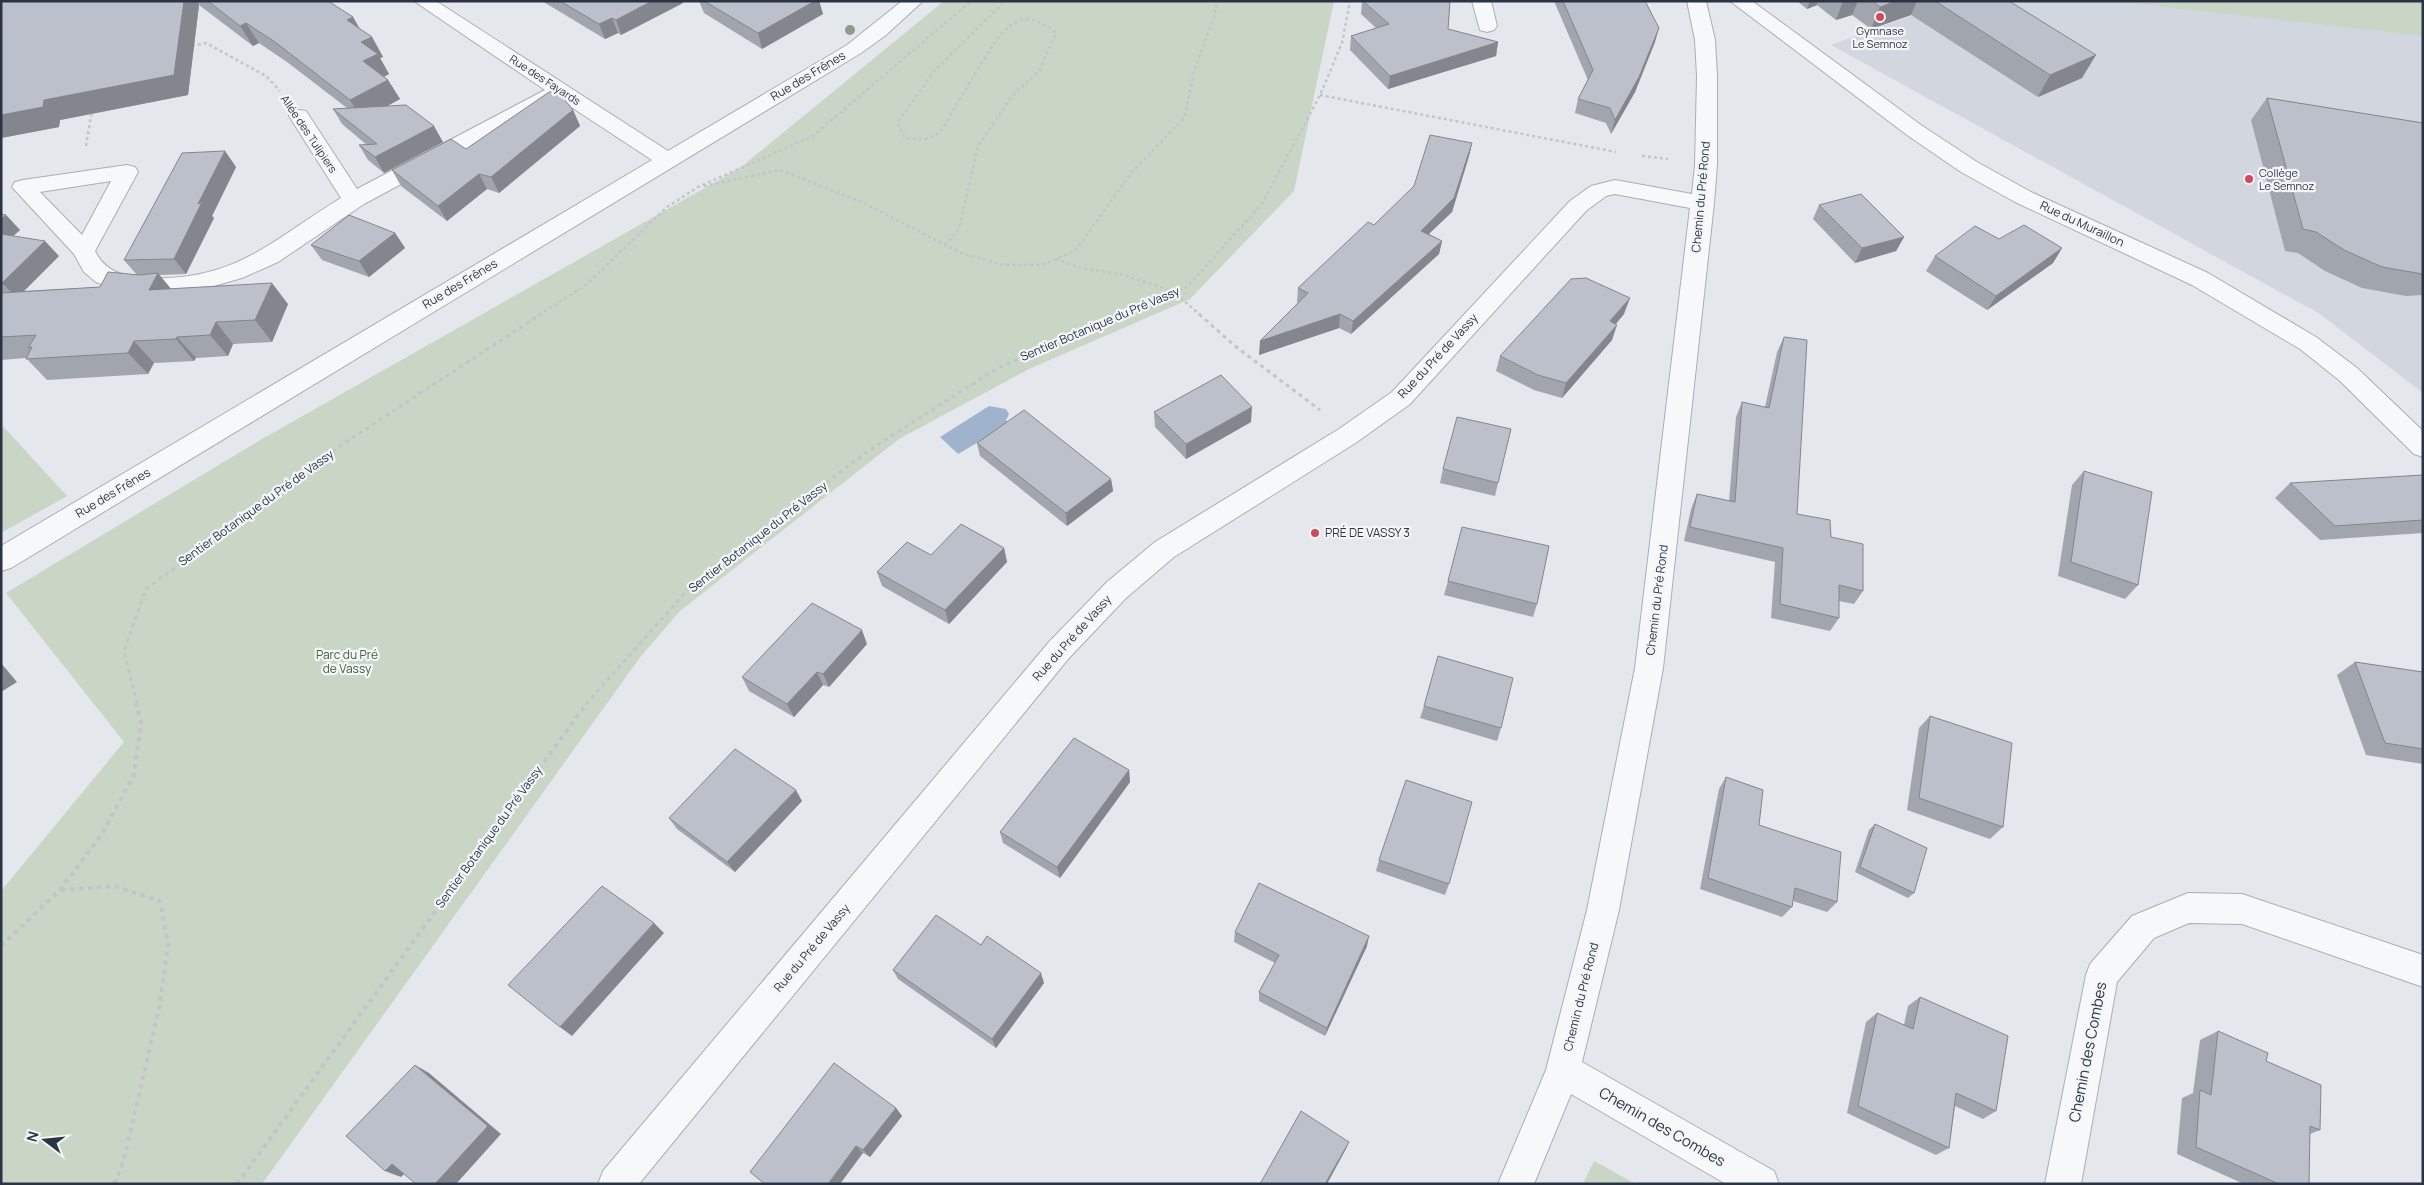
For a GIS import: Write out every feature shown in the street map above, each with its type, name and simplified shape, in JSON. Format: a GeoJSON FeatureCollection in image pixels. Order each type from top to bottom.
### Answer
{"type":"FeatureCollection","features":[{"type":"Feature","properties":{"kind":"street","name":"Rue des Fayards"},"geometry":{"type":"LineString","coordinates":[[423,1],[667,160]]}},
{"type":"Feature","properties":{"kind":"street","name":"Rue des Frênes"},"geometry":{"type":"LineString","coordinates":[[1,560],[854,49],[879,31],[914,1]]}},
{"type":"Feature","properties":{"kind":"street"},"geometry":{"type":"LineString","coordinates":[[1481,1],[1487,26]]}},
{"type":"Feature","properties":{"kind":"street","name":"Chemin du Pré Rond"},"geometry":{"type":"LineString","coordinates":[[1516,1184],[1563,1070],[1603,910],[1649,668],[1706,165],[1708,76],[1705,40],[1696,1]]}},
{"type":"Feature","properties":{"kind":"street","name":"Rue du Muraillon"},"geometry":{"type":"LineString","coordinates":[[1739,1],[1914,130],[1969,167],[2023,197],[2200,279],[2308,343],[2348,374],[2423,447]]}},
{"type":"Feature","properties":{"kind":"street"},"geometry":{"type":"LineString","coordinates":[[84,251],[127,172],[23,187],[84,251],[88,262],[101,276],[124,284],[154,288],[189,285],[231,274],[261,262],[353,200],[560,90]]}},
{"type":"Feature","properties":{"kind":"street","name":"Allée des Tulipiers"},"geometry":{"type":"LineString","coordinates":[[299,116],[353,200]]}},
{"type":"Feature","properties":{"kind":"street","name":"Rue du Pré de Vassy"},"geometry":{"type":"LineString","coordinates":[[616,1184],[1058,650],[1107,598],[1180,538],[1370,422],[1401,398],[1578,206],[1599,191],[1615,187],[1703,203]]}},
{"type":"Feature","properties":{"kind":"street","name":"Chemin des Combes"},"geometry":{"type":"LineString","coordinates":[[2063,1184],[2102,976],[2143,926],[2188,908],[2242,909],[2423,970]]}},
{"type":"Feature","properties":{"kind":"street","name":"Chemin des Combes"},"geometry":{"type":"LineString","coordinates":[[1563,1070],[1761,1184]]}},
{"type":"Feature","properties":{"kind":"path"},"geometry":{"type":"LineString","coordinates":[[698,187],[813,136],[971,1]]}},
{"type":"Feature","properties":{"kind":"path"},"geometry":{"type":"LineString","coordinates":[[945,245],[959,229],[978,146],[1012,96],[1039,71],[1056,34],[1044,21],[1027,19],[1006,26],[939,133],[924,139],[905,138],[897,123],[935,70],[1005,1]]}},
{"type":"Feature","properties":{"kind":"path"},"geometry":{"type":"LineString","coordinates":[[698,187],[780,170],[864,203],[960,253],[1003,265],[1042,265],[1075,251],[1132,172],[1184,118],[1195,68],[1215,15],[1217,1]]}},
{"type":"Feature","properties":{"kind":"path","name":"Sentier Botanique du Pré Vassy"},"geometry":{"type":"LineString","coordinates":[[237,1184],[588,701],[692,585],[868,452],[996,369],[1173,291],[1186,288],[1262,204],[1291,146],[1320,95],[1342,43],[1350,1]]}},
{"type":"Feature","properties":{"kind":"path","name":"Allée des Tulipiers"},"geometry":{"type":"LineString","coordinates":[[187,47],[206,43],[266,76],[299,116]]}},
{"type":"Feature","properties":{"kind":"path"},"geometry":{"type":"LineString","coordinates":[[1320,95],[1620,153]]}},
{"type":"Feature","properties":{"kind":"path"},"geometry":{"type":"LineString","coordinates":[[80,178],[94,101]]}},
{"type":"Feature","properties":{"kind":"path"},"geometry":{"type":"LineString","coordinates":[[1639,156],[1706,165]]}},
{"type":"Feature","properties":{"kind":"path"},"geometry":{"type":"LineString","coordinates":[[667,160],[698,187]]}},
{"type":"Feature","properties":{"kind":"path","name":"Sentier Botanique du Pré de Vassy"},"geometry":{"type":"LineString","coordinates":[[1,946],[60,890],[102,834],[134,775],[141,722],[124,651],[146,589],[340,446],[587,284],[667,207],[698,187]]}},
{"type":"Feature","properties":{"kind":"path"},"geometry":{"type":"LineString","coordinates":[[1055,259],[1081,268],[1120,274],[1173,291],[1235,346],[1350,433]]}},
{"type":"Feature","properties":{"kind":"path"},"geometry":{"type":"LineString","coordinates":[[60,890],[114,886],[160,901],[168,944],[159,1009],[123,1163],[114,1184]]}},
{"type":"Feature","properties":{"kind":"shaded area","name":"Collège Le Semnoz"},"geometry":{"type":"Polygon","coordinates":[[[1952,1],[2423,1],[2423,393],[2320,314],[1831,45],[1952,1]]]}},
{"type":"Feature","properties":{"kind":"green space","name":"Parc du Pré de Vassy"},"geometry":{"type":"Polygon","coordinates":[[[944,1],[1334,1],[1294,191],[1190,299],[1029,369],[899,439],[680,611],[641,656],[262,1184],[1,1184],[1,891],[124,742],[6,593],[262,439],[740,168],[944,1]]]}},
{"type":"Feature","properties":{"kind":"green space"},"geometry":{"type":"Polygon","coordinates":[[[2112,1],[2423,1],[2423,36],[2112,1]]]}},
{"type":"Feature","properties":{"kind":"green space"},"geometry":{"type":"Polygon","coordinates":[[[1,424],[67,496],[1,533],[1,424]]]}},
{"type":"Feature","properties":{"kind":"green space"},"geometry":{"type":"Polygon","coordinates":[[[1594,1161],[1636,1184],[1583,1184],[1594,1161]]]}},
{"type":"Feature","properties":{"kind":"water"},"geometry":{"type":"Polygon","coordinates":[[[989,406],[1006,409],[1009,414],[1006,420],[1009,424],[958,454],[940,437],[989,406]]]}},
{"type":"Feature","properties":{"kind":"building"},"geometry":{"type":"Polygon","coordinates":[[[1,1],[184,1],[174,75],[44,100],[43,107],[1,115],[1,1]]]}},
{"type":"Feature","properties":{"kind":"building"},"geometry":{"type":"Polygon","coordinates":[[[208,1],[328,1],[353,17],[347,20],[372,37],[361,42],[378,54],[363,61],[388,80],[350,100],[275,42],[246,23],[240,26],[208,1]]]}},
{"type":"Feature","properties":{"kind":"building"},"geometry":{"type":"Polygon","coordinates":[[[560,1],[652,1],[616,20],[612,18],[599,24],[560,1]]]}},
{"type":"Feature","properties":{"kind":"building"},"geometry":{"type":"Polygon","coordinates":[[[704,1],[815,1],[758,33],[704,1]]]}},
{"type":"Feature","properties":{"kind":"building"},"geometry":{"type":"Polygon","coordinates":[[[1363,1],[1450,1],[1448,29],[1498,42],[1390,76],[1351,36],[1389,24],[1363,1]]]}},
{"type":"Feature","properties":{"kind":"building"},"geometry":{"type":"Polygon","coordinates":[[[1563,1],[1645,1],[1659,28],[1639,77],[1615,120],[1610,108],[1578,99],[1593,70],[1563,1]]]}},
{"type":"Feature","properties":{"kind":"building"},"geometry":{"type":"Polygon","coordinates":[[[1873,1],[1896,1],[1880,7],[1873,1]]]}},
{"type":"Feature","properties":{"kind":"building"},"geometry":{"type":"Polygon","coordinates":[[[1935,1],[2009,1],[2096,55],[2050,75],[1935,1]]]}},
{"type":"Feature","properties":{"kind":"building"},"geometry":{"type":"Polygon","coordinates":[[[555,88],[573,110],[491,177],[479,174],[438,206],[392,170],[451,139],[466,149],[555,88]]]}},
{"type":"Feature","properties":{"kind":"building"},"geometry":{"type":"Polygon","coordinates":[[[2267,98],[2423,123],[2423,274],[2382,267],[2344,250],[2316,232],[2303,229],[2267,98]]]}},
{"type":"Feature","properties":{"kind":"building"},"geometry":{"type":"Polygon","coordinates":[[[406,105],[434,126],[375,157],[359,145],[377,144],[333,109],[406,105]]]}},
{"type":"Feature","properties":{"kind":"building"},"geometry":{"type":"Polygon","coordinates":[[[1430,135],[1472,143],[1454,198],[1421,231],[1442,241],[1353,321],[1340,314],[1260,341],[1308,293],[1298,288],[1368,222],[1374,225],[1414,186],[1430,135]]]}},
{"type":"Feature","properties":{"kind":"building"},"geometry":{"type":"Polygon","coordinates":[[[225,151],[198,204],[202,202],[174,259],[124,260],[182,153],[225,151]]]}},
{"type":"Feature","properties":{"kind":"building"},"geometry":{"type":"Polygon","coordinates":[[[1861,194],[1904,237],[1862,248],[1819,205],[1861,194]]]}},
{"type":"Feature","properties":{"kind":"building"},"geometry":{"type":"Polygon","coordinates":[[[349,215],[395,233],[359,261],[311,245],[349,215]]]}},
{"type":"Feature","properties":{"kind":"building"},"geometry":{"type":"Polygon","coordinates":[[[2024,225],[2062,248],[1996,296],[1935,256],[1975,226],[1999,239],[2024,225]]]}},
{"type":"Feature","properties":{"kind":"building"},"geometry":{"type":"Polygon","coordinates":[[[1,234],[45,241],[2,283],[1,283],[1,234]]]}},
{"type":"Feature","properties":{"kind":"building"},"geometry":{"type":"Polygon","coordinates":[[[108,272],[139,275],[158,273],[149,290],[272,283],[255,320],[216,322],[210,335],[134,341],[128,353],[26,359],[32,347],[28,348],[36,335],[1,337],[1,293],[100,287],[108,272]]]}},
{"type":"Feature","properties":{"kind":"building"},"geometry":{"type":"Polygon","coordinates":[[[1586,278],[1630,298],[1610,321],[1617,325],[1566,383],[1538,375],[1500,356],[1571,279],[1586,278]]]}},
{"type":"Feature","properties":{"kind":"building"},"geometry":{"type":"Polygon","coordinates":[[[1784,337],[1807,340],[1797,514],[1830,520],[1831,537],[1863,544],[1863,591],[1839,585],[1839,618],[1780,604],[1783,548],[1690,527],[1697,494],[1735,502],[1742,402],[1769,408],[1784,337]]]}},
{"type":"Feature","properties":{"kind":"building"},"geometry":{"type":"Polygon","coordinates":[[[1221,375],[1252,407],[1186,444],[1154,412],[1221,375]]]}},
{"type":"Feature","properties":{"kind":"building"},"geometry":{"type":"Polygon","coordinates":[[[1024,410],[1111,479],[1066,513],[977,443],[1024,410]]]}},
{"type":"Feature","properties":{"kind":"building"},"geometry":{"type":"Polygon","coordinates":[[[1457,417],[1511,429],[1498,483],[1443,469],[1457,417]]]}},
{"type":"Feature","properties":{"kind":"building"},"geometry":{"type":"Polygon","coordinates":[[[2084,471],[2152,492],[2138,585],[2071,562],[2084,471]]]}},
{"type":"Feature","properties":{"kind":"building"},"geometry":{"type":"Polygon","coordinates":[[[2423,475],[2423,520],[2335,526],[2290,483],[2423,475]]]}},
{"type":"Feature","properties":{"kind":"building"},"geometry":{"type":"Polygon","coordinates":[[[961,524],[1004,548],[945,610],[877,572],[907,542],[931,555],[961,524]]]}},
{"type":"Feature","properties":{"kind":"building"},"geometry":{"type":"Polygon","coordinates":[[[1462,527],[1549,546],[1537,604],[1448,581],[1462,527]]]}},
{"type":"Feature","properties":{"kind":"building"},"geometry":{"type":"Polygon","coordinates":[[[812,603],[862,630],[823,674],[817,672],[787,704],[742,677],[812,603]]]}},
{"type":"Feature","properties":{"kind":"building"},"geometry":{"type":"Polygon","coordinates":[[[1438,656],[1513,678],[1501,728],[1424,706],[1438,656]]]}},
{"type":"Feature","properties":{"kind":"building"},"geometry":{"type":"Polygon","coordinates":[[[2355,662],[2423,672],[2423,749],[2385,743],[2355,662]]]}},
{"type":"Feature","properties":{"kind":"building"},"geometry":{"type":"Polygon","coordinates":[[[1930,716],[2012,743],[2003,827],[1919,798],[1930,716]]]}},
{"type":"Feature","properties":{"kind":"building"},"geometry":{"type":"Polygon","coordinates":[[[1074,738],[1129,770],[1057,867],[1000,832],[1074,738]]]}},
{"type":"Feature","properties":{"kind":"building"},"geometry":{"type":"Polygon","coordinates":[[[735,749],[796,790],[727,862],[669,818],[735,749]]]}},
{"type":"Feature","properties":{"kind":"building"},"geometry":{"type":"Polygon","coordinates":[[[1726,777],[1763,790],[1759,825],[1841,852],[1837,902],[1795,888],[1792,907],[1708,878],[1726,777]]]}},
{"type":"Feature","properties":{"kind":"building"},"geometry":{"type":"Polygon","coordinates":[[[1406,780],[1472,802],[1449,884],[1379,860],[1406,780]]]}},
{"type":"Feature","properties":{"kind":"building"},"geometry":{"type":"Polygon","coordinates":[[[1875,824],[1927,848],[1914,893],[1860,867],[1875,824]]]}},
{"type":"Feature","properties":{"kind":"building"},"geometry":{"type":"Polygon","coordinates":[[[1259,883],[1369,936],[1327,1028],[1259,992],[1279,955],[1235,932],[1259,883]]]}},
{"type":"Feature","properties":{"kind":"building"},"geometry":{"type":"Polygon","coordinates":[[[602,886],[654,923],[560,1027],[508,985],[602,886]]]}},
{"type":"Feature","properties":{"kind":"building"},"geometry":{"type":"Polygon","coordinates":[[[936,915],[981,945],[987,936],[1041,973],[992,1039],[893,970],[936,915]]]}},
{"type":"Feature","properties":{"kind":"building"},"geometry":{"type":"Polygon","coordinates":[[[1920,997],[2008,1036],[1996,1111],[1956,1093],[1949,1148],[1858,1106],[1877,1013],[1913,1029],[1920,997]]]}},
{"type":"Feature","properties":{"kind":"building"},"geometry":{"type":"Polygon","coordinates":[[[2218,1031],[2268,1053],[2266,1061],[2321,1085],[2320,1130],[2310,1126],[2309,1184],[2279,1184],[2196,1147],[2200,1090],[2211,1095],[2218,1031]]]}},
{"type":"Feature","properties":{"kind":"building"},"geometry":{"type":"Polygon","coordinates":[[[834,1063],[896,1108],[863,1150],[856,1146],[828,1184],[765,1184],[750,1172],[834,1063]]]}},
{"type":"Feature","properties":{"kind":"building"},"geometry":{"type":"Polygon","coordinates":[[[415,1065],[488,1126],[435,1184],[416,1184],[392,1164],[385,1171],[346,1136],[415,1065]]]}},
{"type":"Feature","properties":{"kind":"building"},"geometry":{"type":"Polygon","coordinates":[[[1301,1111],[1349,1142],[1325,1184],[1260,1184],[1301,1111]]]}},
{"type":"Feature","properties":{"kind":"place","name":"Gymnase Le Semnoz"},"geometry":{"type":"Point","coordinates":[1880,17]}},
{"type":"Feature","properties":{"kind":"place","name":"Collège Le Semnoz"},"geometry":{"type":"Point","coordinates":[2249,179]}},
{"type":"Feature","properties":{"kind":"place","name":"PRÉ DE VASSY 3"},"geometry":{"type":"Point","coordinates":[1315,533]}}]}
